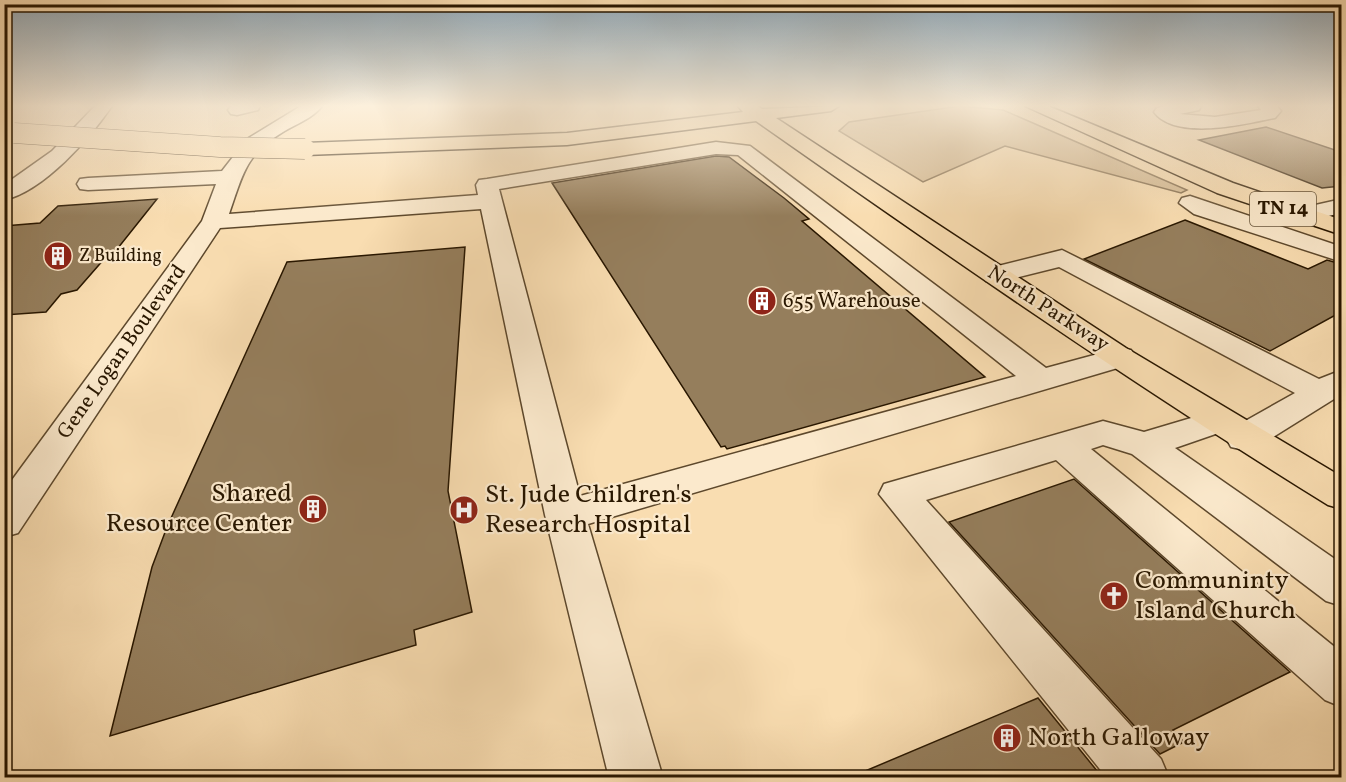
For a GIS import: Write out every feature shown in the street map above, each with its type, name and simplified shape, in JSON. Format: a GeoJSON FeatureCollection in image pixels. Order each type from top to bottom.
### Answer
{"type":"FeatureCollection","features":[{"type":"Feature","properties":{"kind":"main road"},"geometry":{"type":"LineString","coordinates":[[157,142],[305,149],[475,142]]}},
{"type":"Feature","properties":{"kind":"main road","name":"North Parkway"},"geometry":{"type":"LineString","coordinates":[[799,142],[994,275],[1120,357],[1231,429],[1341,495]]}},
{"type":"Feature","properties":{"kind":"main road","name":"TN 14"},"geometry":{"type":"LineString","coordinates":[[1118,142],[1205,180],[1341,228]]}},
{"type":"Feature","properties":{"kind":"street"},"geometry":{"type":"LineString","coordinates":[[4,194],[60,157],[75,142]]}},
{"type":"Feature","properties":{"kind":"street"},"geometry":{"type":"LineString","coordinates":[[88,184],[229,177],[254,142]]}},
{"type":"Feature","properties":{"kind":"street"},"geometry":{"type":"LineString","coordinates":[[636,777],[565,515],[487,185],[716,148],[743,150],[1040,380]]}},
{"type":"Feature","properties":{"kind":"street","name":"Gene Logan Boulevard"},"geometry":{"type":"LineString","coordinates":[[4,522],[213,222],[221,207],[229,177]]}},
{"type":"Feature","properties":{"kind":"street"},"geometry":{"type":"LineString","coordinates":[[213,222],[445,202],[477,201],[492,205]]}},
{"type":"Feature","properties":{"kind":"street"},"geometry":{"type":"LineString","coordinates":[[1190,203],[1341,255]]}},
{"type":"Feature","properties":{"kind":"street"},"geometry":{"type":"LineString","coordinates":[[1301,215],[1341,206]]}},
{"type":"Feature","properties":{"kind":"street"},"geometry":{"type":"LineString","coordinates":[[994,275],[1062,258],[1331,386]]}},
{"type":"Feature","properties":{"kind":"street"},"geometry":{"type":"LineString","coordinates":[[565,515],[1120,357]]}},
{"type":"Feature","properties":{"kind":"street"},"geometry":{"type":"LineString","coordinates":[[1145,445],[1231,429],[1331,386]]}},
{"type":"Feature","properties":{"kind":"street"},"geometry":{"type":"LineString","coordinates":[[1142,777],[898,494],[1103,433],[1145,445],[1341,588]]}},
{"type":"Feature","properties":{"kind":"street"},"geometry":{"type":"LineString","coordinates":[[1062,445],[1336,675]]}},
{"type":"Feature","properties":{"kind":"shaded area"},"geometry":{"type":"Polygon","coordinates":[[[858,142],[1078,142],[1187,190],[1181,193],[1005,146],[923,182],[858,142]]]}},
{"type":"Feature","properties":{"kind":"building"},"geometry":{"type":"Polygon","coordinates":[[[1205,142],[1312,142],[1341,152],[1341,186],[1322,188],[1205,142]]]}},
{"type":"Feature","properties":{"kind":"building","name":"655 Warehouse"},"geometry":{"type":"Polygon","coordinates":[[[716,156],[729,157],[784,198],[809,219],[802,221],[985,377],[727,449],[725,446],[721,447],[552,183],[716,156]]]}},
{"type":"Feature","properties":{"kind":"building","name":"Z Building"},"geometry":{"type":"Polygon","coordinates":[[[157,199],[110,258],[105,258],[77,290],[61,294],[46,312],[4,315],[4,226],[40,223],[58,206],[157,199]]]}},
{"type":"Feature","properties":{"kind":"building"},"geometry":{"type":"Polygon","coordinates":[[[1185,220],[1308,269],[1327,260],[1341,264],[1341,312],[1270,351],[1084,259],[1185,220]]]}},
{"type":"Feature","properties":{"kind":"building","name":"Shared Resource Center"},"geometry":{"type":"Polygon","coordinates":[[[465,247],[448,491],[472,612],[414,630],[416,645],[110,736],[152,567],[167,527],[287,262],[465,247]]]}},
{"type":"Feature","properties":{"kind":"building","name":"Communinty Island Church"},"geometry":{"type":"Polygon","coordinates":[[[1074,479],[1290,672],[1173,730],[1184,742],[1160,754],[949,522],[1074,479]]]}},
{"type":"Feature","properties":{"kind":"building","name":"North Galloway"},"geometry":{"type":"Polygon","coordinates":[[[1038,698],[1102,777],[851,777],[1038,698]]]}},
{"type":"Feature","properties":{"kind":"place","name":"Z Building"},"geometry":{"type":"Point","coordinates":[58,256]}},
{"type":"Feature","properties":{"kind":"place","name":"655 Warehouse"},"geometry":{"type":"Point","coordinates":[762,301]}},
{"type":"Feature","properties":{"kind":"place","name":"Shared Resource Center"},"geometry":{"type":"Point","coordinates":[313,509]}},
{"type":"Feature","properties":{"kind":"place","name":"St. Jude Children's Research Hospital"},"geometry":{"type":"Point","coordinates":[464,510]}},
{"type":"Feature","properties":{"kind":"place","name":"Communinty Island Church"},"geometry":{"type":"Point","coordinates":[1114,596]}},
{"type":"Feature","properties":{"kind":"place","name":"North Galloway"},"geometry":{"type":"Point","coordinates":[1007,738]}}]}
